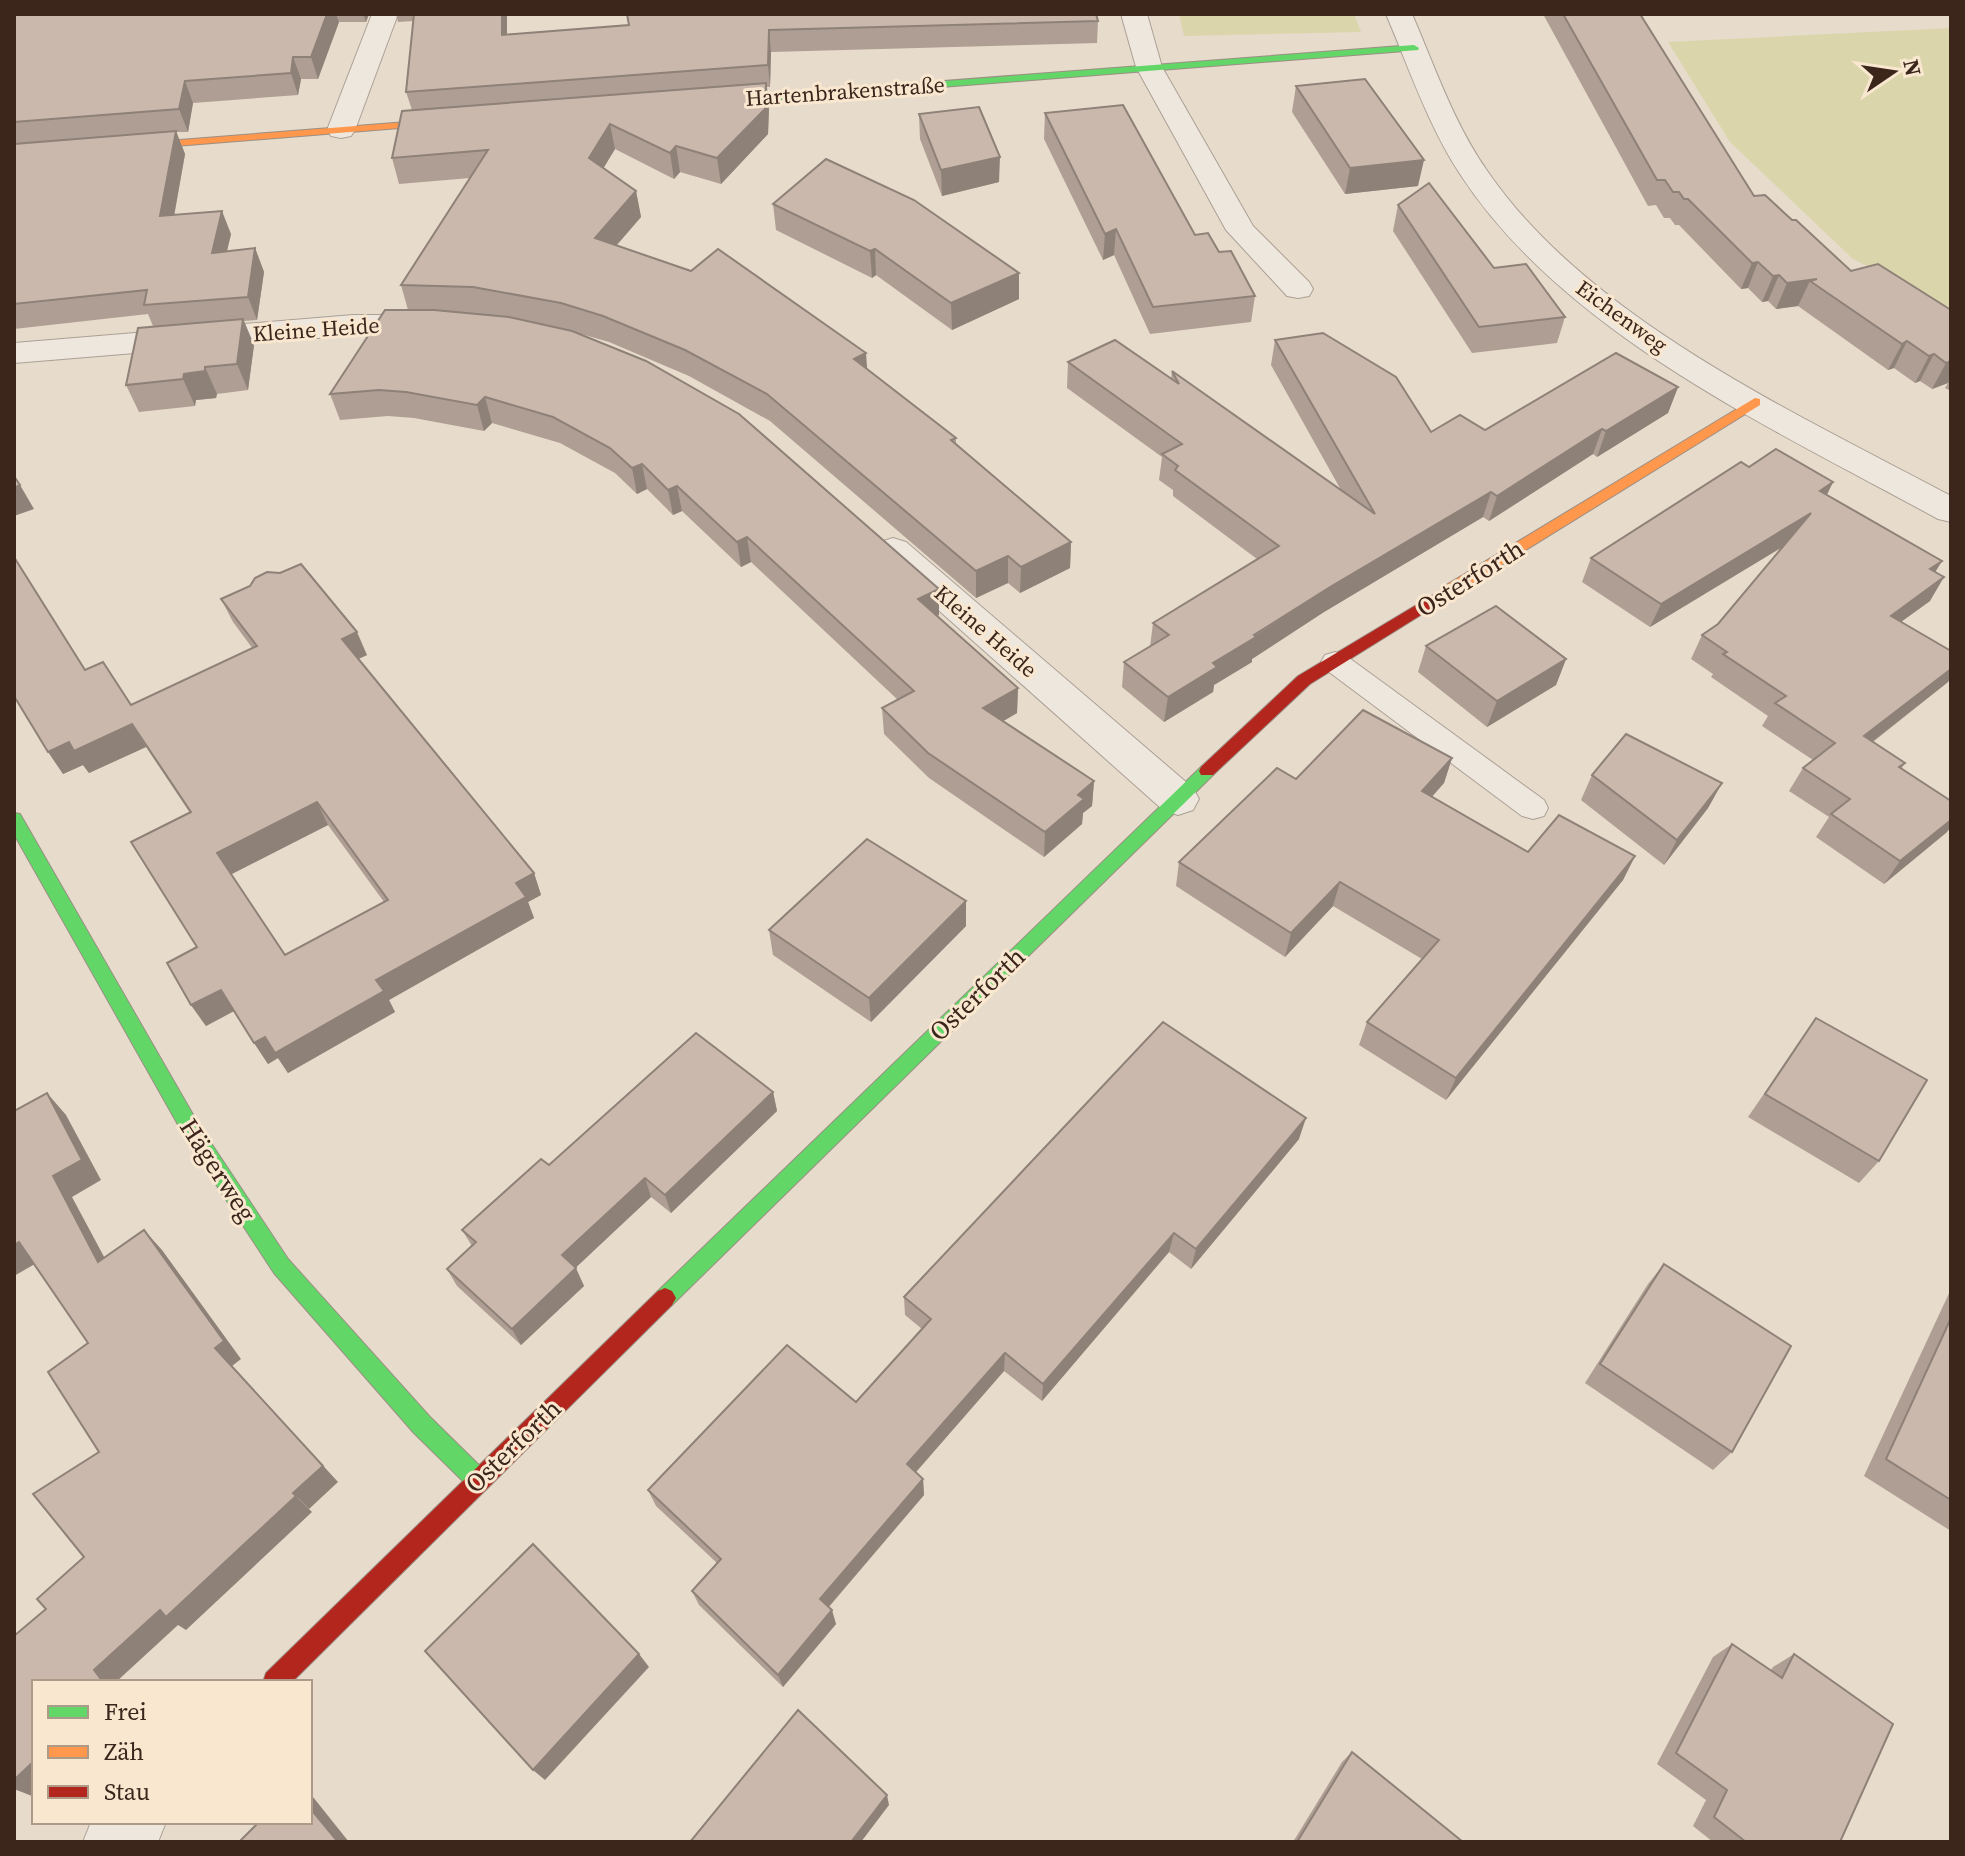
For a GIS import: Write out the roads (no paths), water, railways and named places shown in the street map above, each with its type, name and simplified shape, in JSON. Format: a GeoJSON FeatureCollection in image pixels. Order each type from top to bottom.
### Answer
{"type":"FeatureCollection","features":[{"type":"Feature","properties":{"kind":"street"},"geometry":{"type":"LineString","coordinates":[[341,130],[385,14]]}},
{"type":"Feature","properties":{"kind":"street"},"geometry":{"type":"LineString","coordinates":[[1134,14],[1149,67],[1241,230],[1298,289]]}},
{"type":"Feature","properties":{"kind":"street","name":"Eichenweg"},"geometry":{"type":"LineString","coordinates":[[1399,14],[1453,138],[1487,191],[1535,246],[1590,296],[1662,347],[1951,511]]}},
{"type":"Feature","properties":{"kind":"street","name":"Hartenbrakenstraße"},"geometry":{"type":"LineString","coordinates":[[685,104],[1414,48]]}},
{"type":"Feature","properties":{"kind":"street"},"geometry":{"type":"LineString","coordinates":[[14,156],[482,119]]}},
{"type":"Feature","properties":{"kind":"street","name":"Kleine Heide"},"geometry":{"type":"LineString","coordinates":[[14,353],[353,325],[463,325]]}},
{"type":"Feature","properties":{"kind":"street","name":"Osterforth"},"geometry":{"type":"LineString","coordinates":[[277,1680],[478,1480],[1304,680],[1755,402]]}},
{"type":"Feature","properties":{"kind":"street","name":"Kleine Heide"},"geometry":{"type":"LineString","coordinates":[[873,532],[1178,799]]}},
{"type":"Feature","properties":{"kind":"street","name":"Hägerweg"},"geometry":{"type":"LineString","coordinates":[[14,819],[192,1131],[281,1266],[422,1425],[478,1480]]}},
{"type":"Feature","properties":{"kind":"street"},"geometry":{"type":"LineString","coordinates":[[114,1842],[133,1824]]}},
{"type":"Feature","properties":{"kind":"lane"},"geometry":{"type":"LineString","coordinates":[[1335,662],[1533,808]]}}]}
